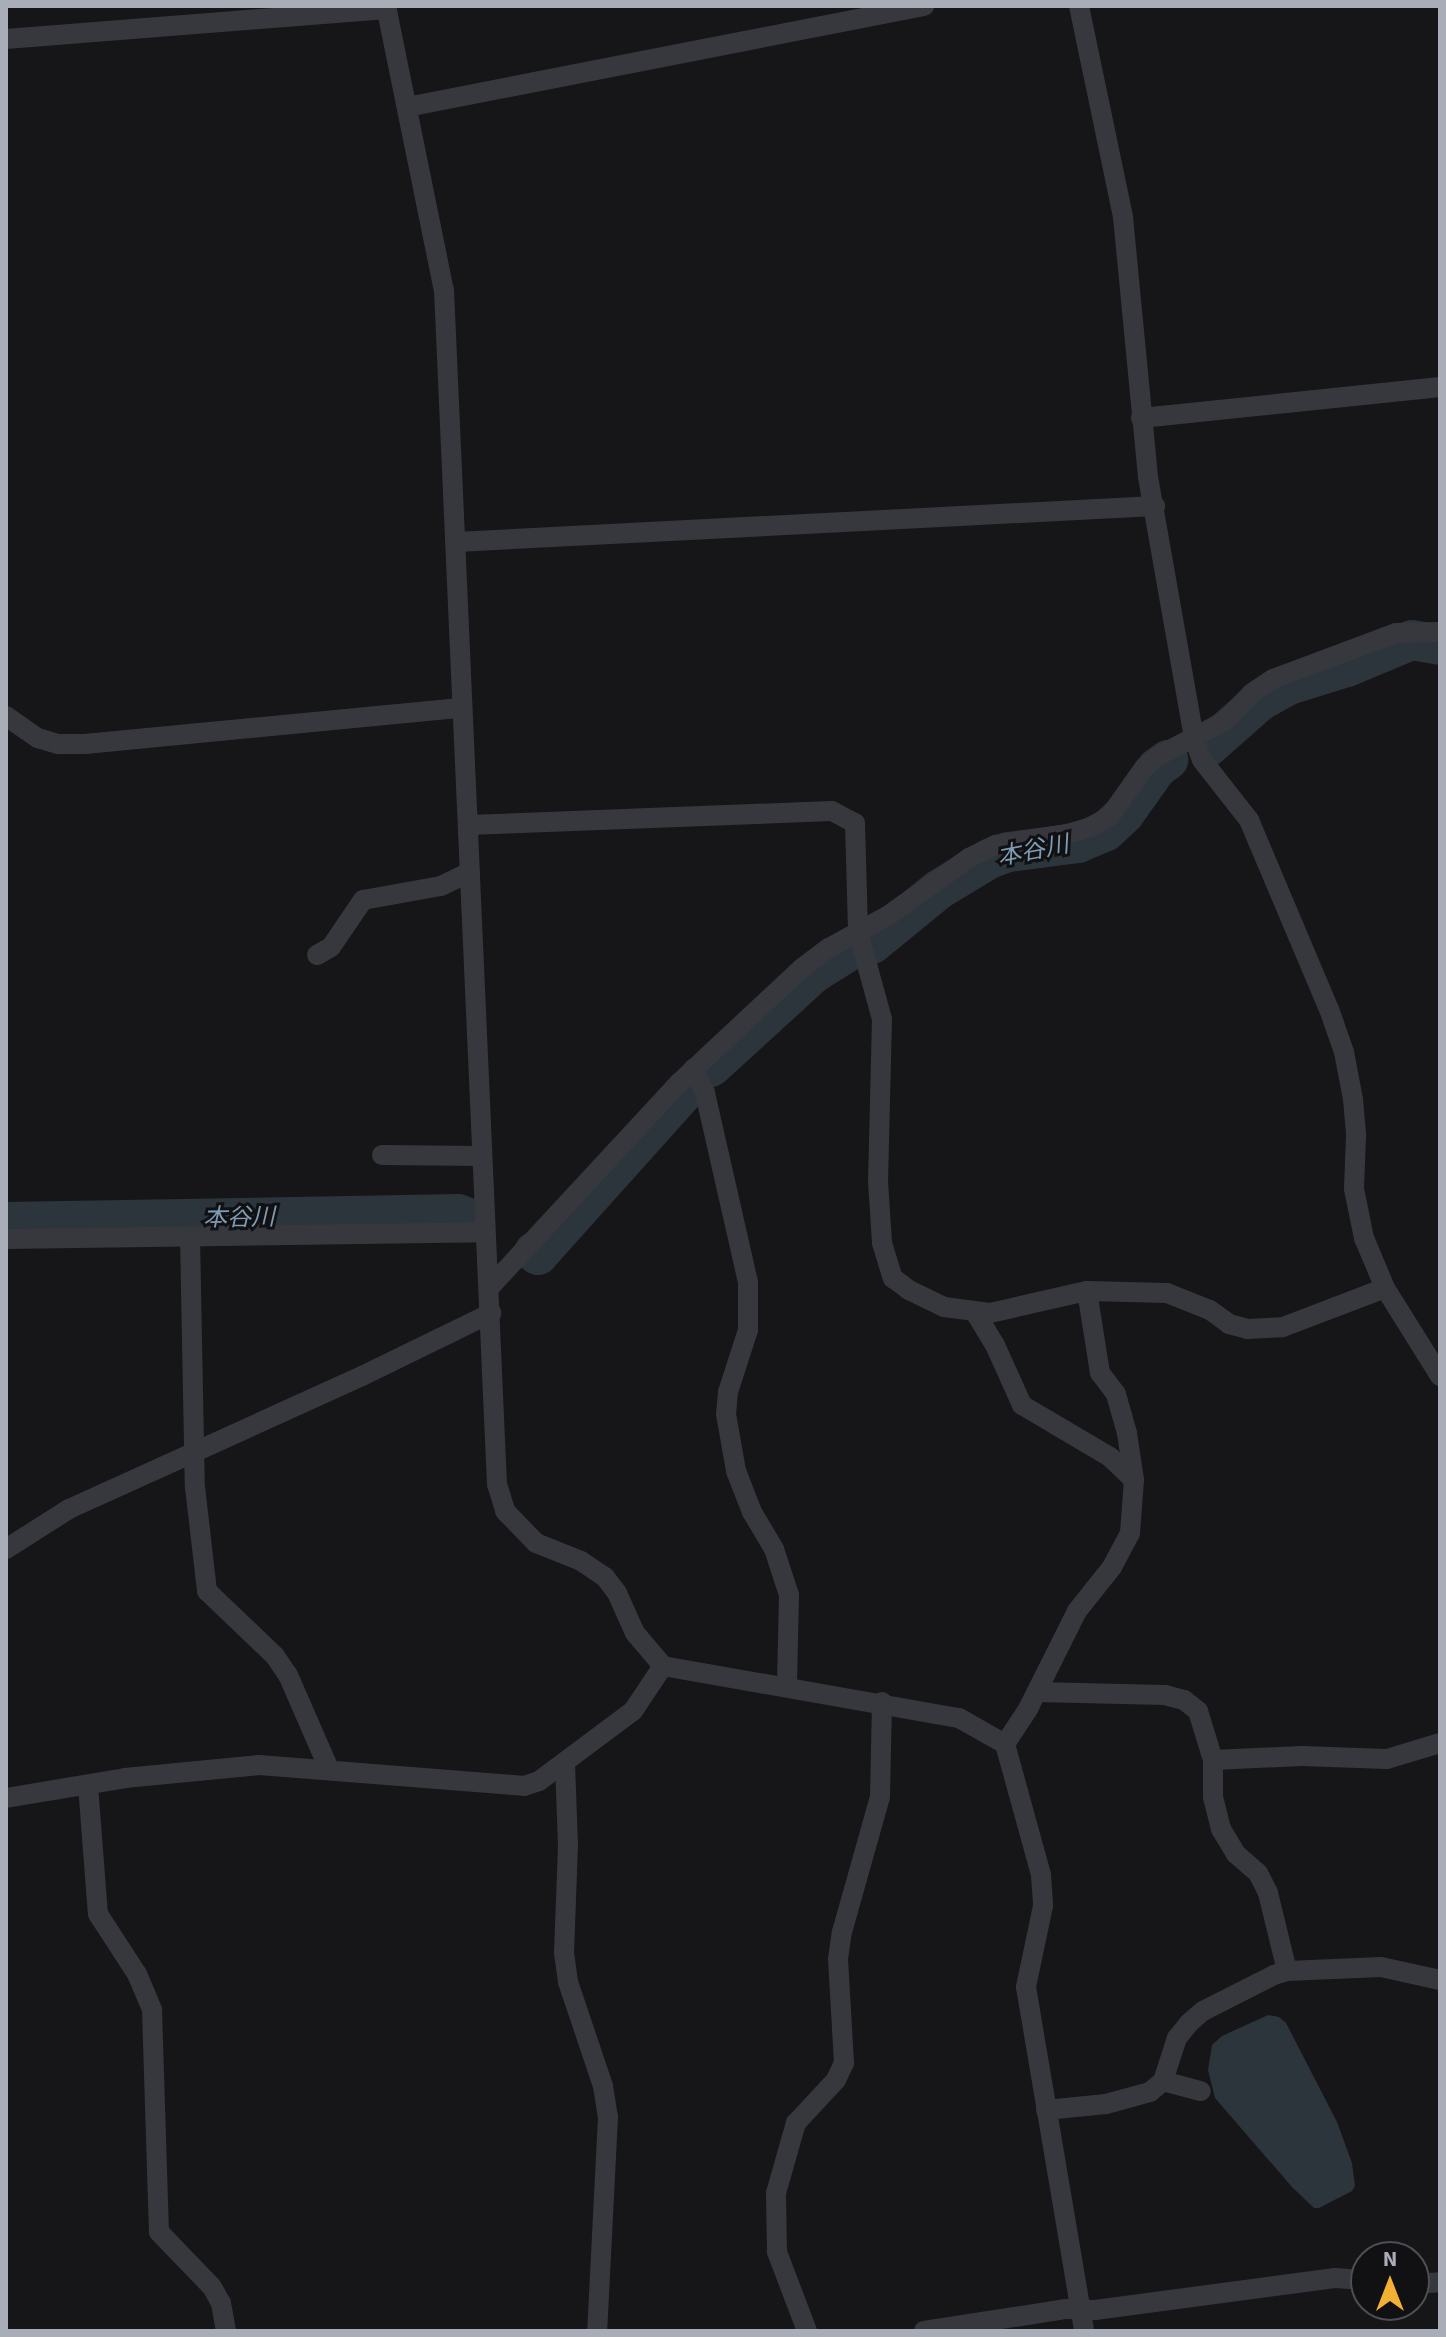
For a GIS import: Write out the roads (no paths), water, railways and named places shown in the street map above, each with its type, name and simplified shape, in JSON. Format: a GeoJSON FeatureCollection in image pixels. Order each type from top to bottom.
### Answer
{"type":"FeatureCollection","features":[{"type":"Feature","properties":{"kind":"street"},"geometry":{"type":"LineString","coordinates":[[407,107],[924,6]]}},
{"type":"Feature","properties":{"kind":"street"},"geometry":{"type":"LineString","coordinates":[[1079,6],[1123,217],[1141,418],[1194,739],[1202,760],[1249,820],[1269,862],[1344,1052],[1356,1136],[1354,1189],[1358,1215],[1385,1288],[1440,1376]]}},
{"type":"Feature","properties":{"kind":"street"},"geometry":{"type":"LineString","coordinates":[[6,39],[387,8],[444,290],[460,708],[468,825],[497,1484],[505,1511],[536,1543],[581,1561],[605,1577],[617,1593],[635,1633],[663,1666],[787,1685],[959,1718],[1005,1744],[1041,1875],[1043,1906],[1026,1987],[1084,2331]]}},
{"type":"Feature","properties":{"kind":"street"},"geometry":{"type":"LineString","coordinates":[[1141,418],[1440,387]]}},
{"type":"Feature","properties":{"kind":"street"},"geometry":{"type":"LineString","coordinates":[[456,542],[1155,506]]}},
{"type":"Feature","properties":{"kind":"street"},"geometry":{"type":"LineString","coordinates":[[490,1287],[693,1069],[802,968],[969,858],[996,845],[1067,834],[1101,822],[1124,799],[1144,768],[1176,745],[1194,739],[1225,721],[1252,693],[1273,679],[1396,633],[1440,632]]}},
{"type":"Feature","properties":{"kind":"street"},"geometry":{"type":"LineString","coordinates":[[6,716],[38,738],[58,744],[85,744],[460,708]]}},
{"type":"Feature","properties":{"kind":"street"},"geometry":{"type":"LineString","coordinates":[[468,825],[832,811],[855,823],[858,932],[882,1019],[878,1181],[885,1263],[893,1278],[909,1290],[944,1307],[990,1313],[1087,1291],[1167,1293],[1210,1310],[1229,1324],[1248,1329],[1283,1327],[1385,1288]]}},
{"type":"Feature","properties":{"kind":"street"},"geometry":{"type":"LineString","coordinates":[[317,955],[331,947],[363,900],[441,886],[470,872]]}},
{"type":"Feature","properties":{"kind":"street"},"geometry":{"type":"LineString","coordinates":[[693,1069],[705,1093],[748,1282],[748,1330],[728,1392],[726,1414],[736,1471],[752,1512],[774,1549],[789,1595],[787,1685]]}},
{"type":"Feature","properties":{"kind":"street"},"geometry":{"type":"LineString","coordinates":[[382,1155],[482,1156]]}},
{"type":"Feature","properties":{"kind":"street"},"geometry":{"type":"LineString","coordinates":[[6,1239],[485,1232]]}},
{"type":"Feature","properties":{"kind":"street"},"geometry":{"type":"LineString","coordinates":[[190,1236],[197,1516],[207,1591],[275,1656],[288,1675],[329,1769]]}},
{"type":"Feature","properties":{"kind":"street"},"geometry":{"type":"LineString","coordinates":[[1005,1744],[1037,1692],[1077,1611],[1123,1550],[1132,1520],[1134,1480],[1123,1410],[1100,1373],[1087,1291]]}},
{"type":"Feature","properties":{"kind":"street"},"geometry":{"type":"LineString","coordinates":[[975,1312],[995,1345],[1022,1405],[1110,1457],[1134,1480]]}},
{"type":"Feature","properties":{"kind":"street"},"geometry":{"type":"LineString","coordinates":[[6,1549],[69,1509],[491,1313]]}},
{"type":"Feature","properties":{"kind":"street"},"geometry":{"type":"LineString","coordinates":[[6,1798],[259,1765],[524,1786],[565,1763],[633,1711],[663,1666]]}},
{"type":"Feature","properties":{"kind":"street"},"geometry":{"type":"LineString","coordinates":[[1037,1692],[1165,1695],[1184,1700],[1198,1711],[1213,1760],[1213,1797],[1221,1829],[1236,1854],[1258,1873],[1268,1893],[1287,1971]]}},
{"type":"Feature","properties":{"kind":"street"},"geometry":{"type":"LineString","coordinates":[[807,2331],[777,2252],[776,2193],[796,2123],[836,2080],[844,2063],[838,1959],[842,1932],[880,1797],[882,1702]]}},
{"type":"Feature","properties":{"kind":"street"},"geometry":{"type":"LineString","coordinates":[[1213,1760],[1302,1756],[1387,1759],[1440,1743]]}},
{"type":"Feature","properties":{"kind":"street"},"geometry":{"type":"LineString","coordinates":[[565,1763],[568,1845],[564,1953],[568,1982],[603,2086],[608,2117],[597,2331]]}},
{"type":"Feature","properties":{"kind":"street"},"geometry":{"type":"LineString","coordinates":[[88,1785],[98,1914],[142,1983],[152,2010],[159,2232],[212,2287],[221,2303],[226,2331]]}},
{"type":"Feature","properties":{"kind":"street"},"geometry":{"type":"LineString","coordinates":[[1046,2110],[1130,2100],[1150,2092],[1163,2081],[1177,2038],[1189,2023],[1217,2003],[1287,1971],[1381,1967],[1440,1980]]}},
{"type":"Feature","properties":{"kind":"street"},"geometry":{"type":"LineString","coordinates":[[1163,2081],[1201,2091]]}},
{"type":"Feature","properties":{"kind":"street"},"geometry":{"type":"LineString","coordinates":[[924,2331],[1335,2278],[1350,2279]]}},
{"type":"Feature","properties":{"kind":"waterway","name":"本谷川"},"geometry":{"type":"LineString","coordinates":[[1209,746],[1260,701],[1289,685],[1347,667],[1412,640],[1440,645]]}},
{"type":"Feature","properties":{"kind":"waterway","name":"本谷川"},"geometry":{"type":"LineString","coordinates":[[872,944],[938,890],[989,859],[1008,852],[1078,843],[1106,831],[1125,813],[1157,768],[1168,760]]}},
{"type":"Feature","properties":{"kind":"waterway","name":"本谷川"},"geometry":{"type":"LineString","coordinates":[[711,1067],[814,973],[846,953]]}},
{"type":"Feature","properties":{"kind":"waterway","name":"本谷川"},"geometry":{"type":"LineString","coordinates":[[534,1252],[538,1255],[686,1090]]}},
{"type":"Feature","properties":{"kind":"waterway","name":"本谷川"},"geometry":{"type":"LineString","coordinates":[[6,1222],[458,1214],[472,1219]]}}]}
